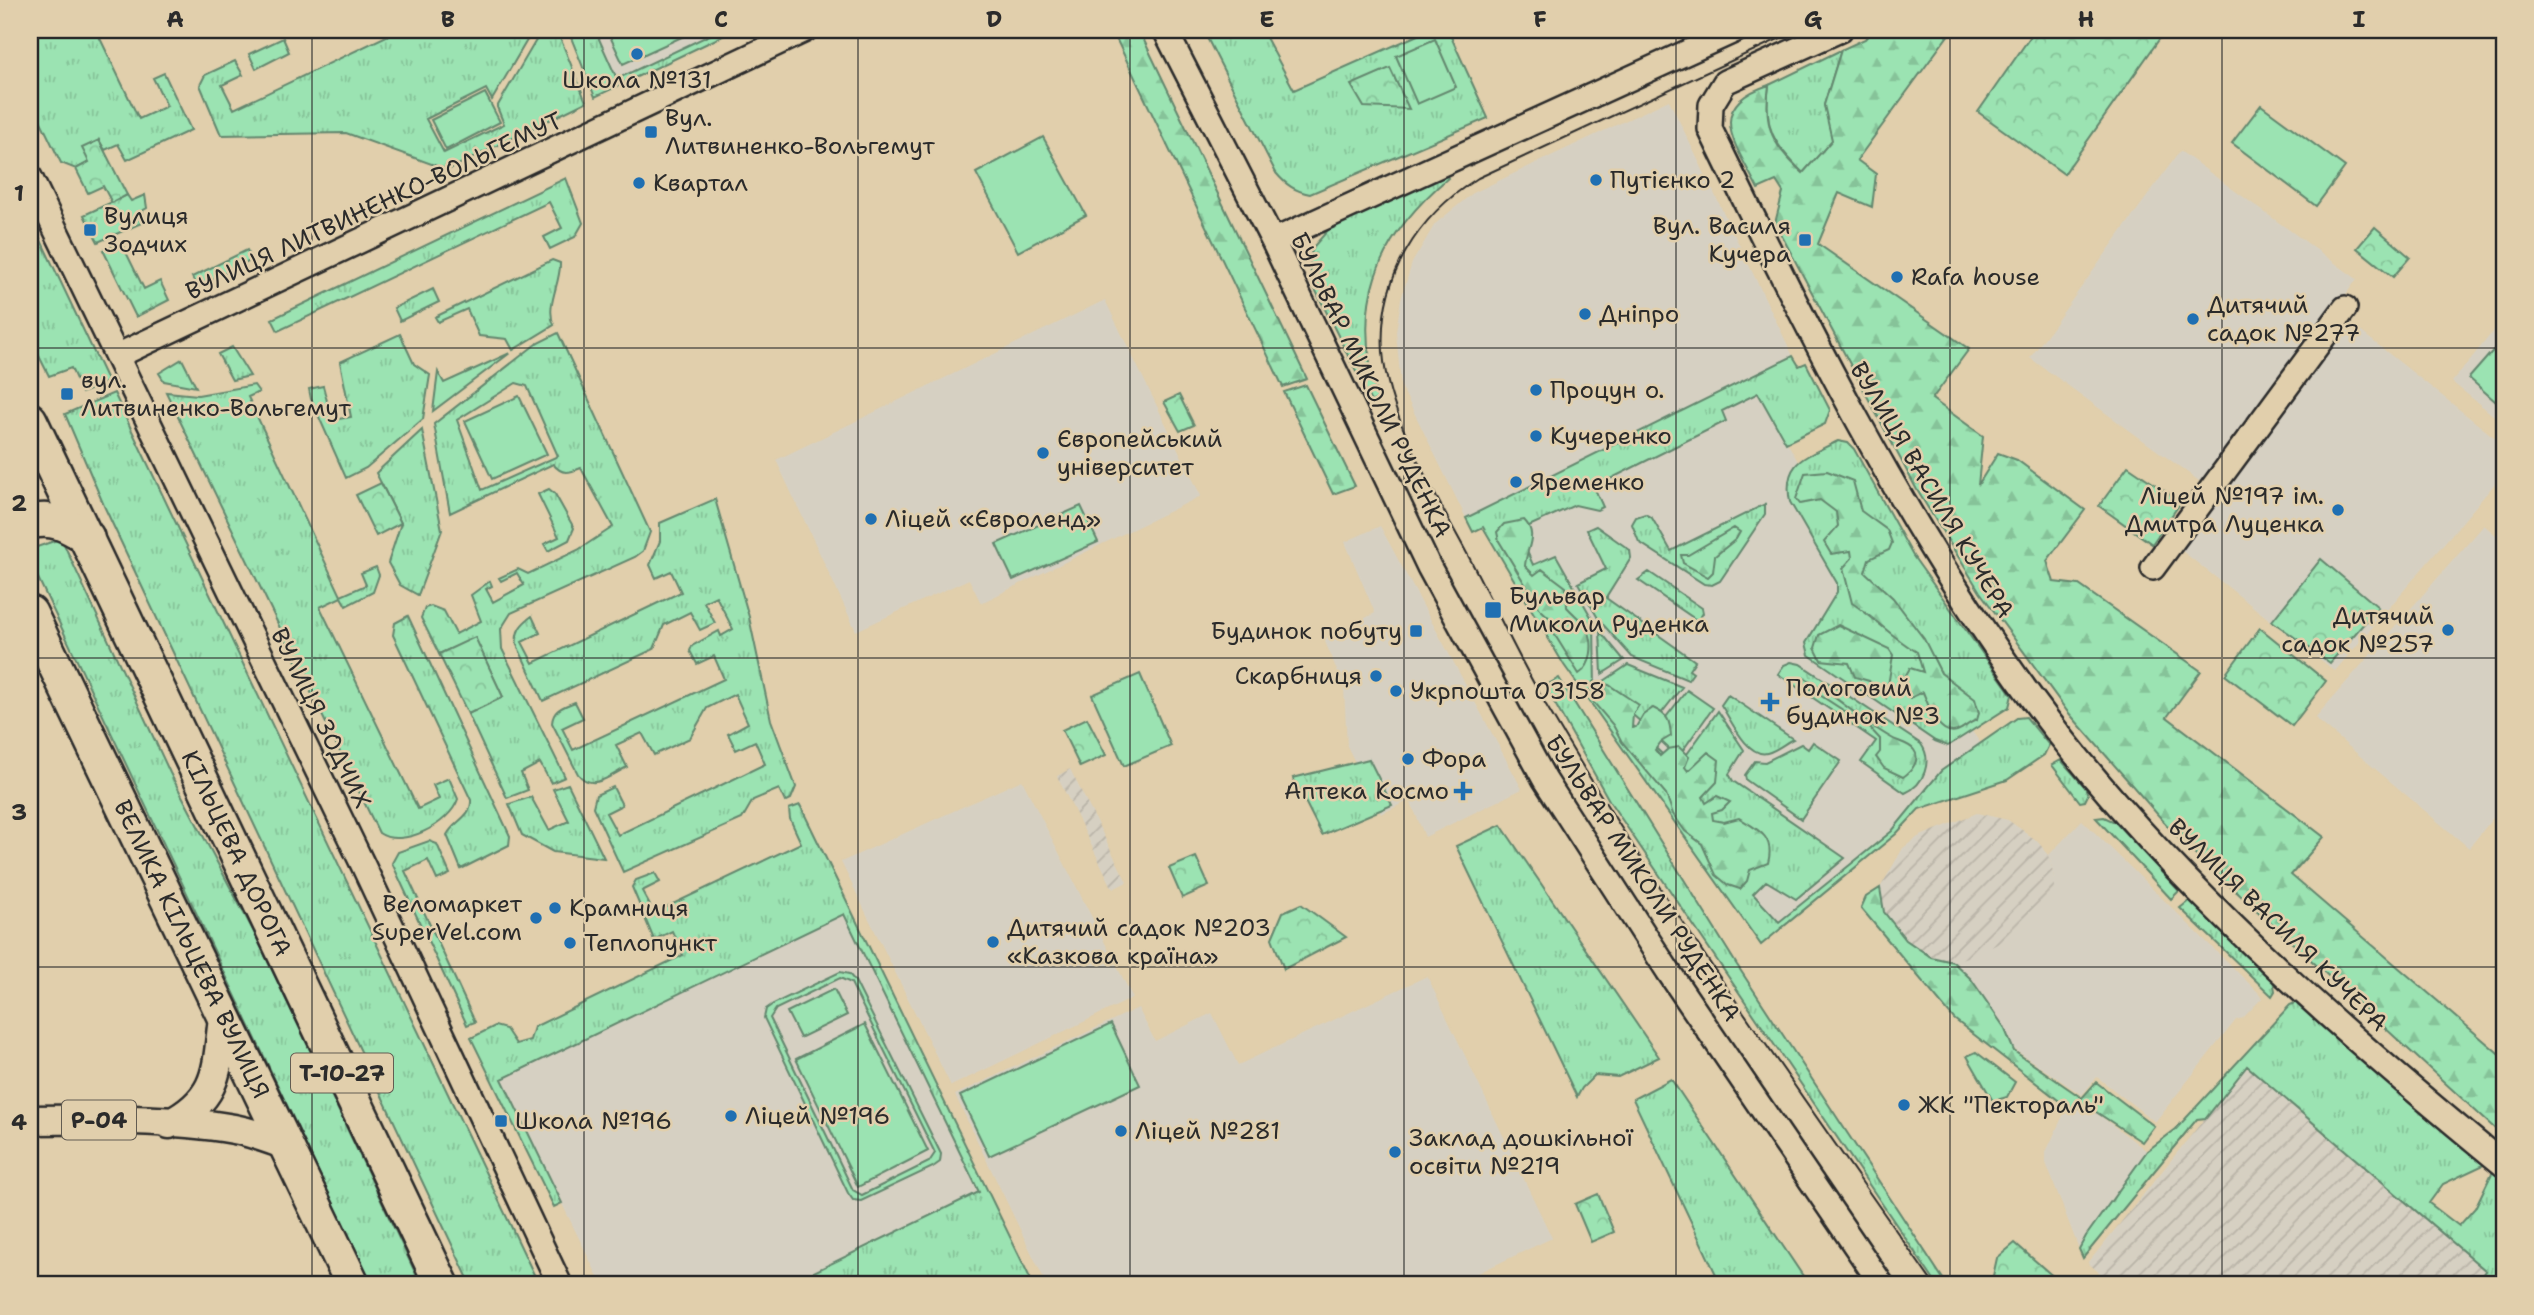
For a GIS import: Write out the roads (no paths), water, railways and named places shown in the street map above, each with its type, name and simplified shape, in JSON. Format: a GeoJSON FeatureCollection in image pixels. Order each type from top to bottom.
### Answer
{"type":"FeatureCollection","features":[{"type":"Feature","properties":{"kind":"highway","name":"КІЛЬЦЕВА ДОРОГА"},"geometry":{"type":"LineString","coordinates":[[30,420],[442,1285]]}},
{"type":"Feature","properties":{"kind":"highway"},"geometry":{"type":"LineString","coordinates":[[30,522],[43,519],[64,523],[87,537]]}},
{"type":"Feature","properties":{"kind":"highway","name":"ВЕЛИКА КІЛЬЦЕВА ВУЛИЦЯ"},"geometry":{"type":"LineString","coordinates":[[30,613],[224,1011],[353,1285]]}},
{"type":"Feature","properties":{"kind":"main road","name":"Р-04"},"geometry":{"type":"LineString","coordinates":[[169,1124],[204,1101],[213,1085],[224,1011]]}},
{"type":"Feature","properties":{"kind":"main road","name":"Р-04"},"geometry":{"type":"LineString","coordinates":[[30,1120],[79,1119],[236,1129],[286,1144]]}},
{"type":"Feature","properties":{"kind":"street","name":"ВУЛИЦЯ ЛИТВИНЕНКО-ВОЛЬГЕМУТ"},"geometry":{"type":"LineString","coordinates":[[117,356],[805,30]]}},
{"type":"Feature","properties":{"kind":"street","name":"БУЛЬВАР МИКОЛИ РУДЕНКА"},"geometry":{"type":"LineString","coordinates":[[1165,30],[1273,241],[1429,567],[1545,780],[1668,971],[1882,1285]]}},
{"type":"Feature","properties":{"kind":"street"},"geometry":{"type":"LineString","coordinates":[[1273,241],[1736,30]]}},
{"type":"Feature","properties":{"kind":"street","name":"ВУЛИЦЯ ВАСИЛЯ КУЧЕРА"},"geometry":{"type":"LineString","coordinates":[[1840,30],[1725,82],[1711,105],[1710,129],[1854,418],[1942,568],[2032,700],[2108,794],[2203,893],[2298,986],[2504,1165]]}},
{"type":"Feature","properties":{"kind":"street","name":"ВУЛИЦЯ ЗОДЧИХ"},"geometry":{"type":"LineString","coordinates":[[30,177],[368,875],[560,1285]]}},
{"type":"Feature","properties":{"kind":"street"},"geometry":{"type":"LineString","coordinates":[[2154,568],[2345,308]]}},
{"type":"Feature","properties":{"kind":"tram line"},"geometry":{"type":"LineString","coordinates":[[1798,30],[1478,178],[1456,193],[1420,230],[1395,274],[1387,299],[1383,352],[1394,405],[1417,459],[1546,705],[1591,780],[1686,926],[1934,1285]]}},
{"type":"Feature","properties":{"kind":"place","name":"Школа №131"},"geometry":{"type":"Point","coordinates":[637,54]}},
{"type":"Feature","properties":{"kind":"place","name":"Вул. Литвиненко-Вольгемут"},"geometry":{"type":"Point","coordinates":[651,132]}},
{"type":"Feature","properties":{"kind":"place","name":"Путієнко 2"},"geometry":{"type":"Point","coordinates":[1596,180]}},
{"type":"Feature","properties":{"kind":"place","name":"Квартал"},"geometry":{"type":"Point","coordinates":[639,183]}},
{"type":"Feature","properties":{"kind":"place","name":"Вулиця Зодчих"},"geometry":{"type":"Point","coordinates":[90,230]}},
{"type":"Feature","properties":{"kind":"place","name":"Вул. Василя Кучера"},"geometry":{"type":"Point","coordinates":[1805,240]}},
{"type":"Feature","properties":{"kind":"place","name":"Rafa house"},"geometry":{"type":"Point","coordinates":[1897,277]}},
{"type":"Feature","properties":{"kind":"place","name":"Дніпро"},"geometry":{"type":"Point","coordinates":[1585,314]}},
{"type":"Feature","properties":{"kind":"place","name":"Дитячий садок №277"},"geometry":{"type":"Point","coordinates":[2193,319]}},
{"type":"Feature","properties":{"kind":"place","name":"Процун о."},"geometry":{"type":"Point","coordinates":[1536,390]}},
{"type":"Feature","properties":{"kind":"place","name":"вул. Литвиненко-Вольгемут"},"geometry":{"type":"Point","coordinates":[67,394]}},
{"type":"Feature","properties":{"kind":"place","name":"Кучеренко"},"geometry":{"type":"Point","coordinates":[1536,436]}},
{"type":"Feature","properties":{"kind":"place","name":"Європейський університет"},"geometry":{"type":"Point","coordinates":[1043,453]}},
{"type":"Feature","properties":{"kind":"place","name":"Яременко"},"geometry":{"type":"Point","coordinates":[1516,482]}},
{"type":"Feature","properties":{"kind":"place","name":"Ліцей №197 ім. Дмитра Луценка"},"geometry":{"type":"Point","coordinates":[2338,510]}},
{"type":"Feature","properties":{"kind":"place","name":"Ліцей «Євроленд»"},"geometry":{"type":"Point","coordinates":[871,519]}},
{"type":"Feature","properties":{"kind":"place","name":"Бульвар Миколи Руденка"},"geometry":{"type":"Point","coordinates":[1493,610]}},
{"type":"Feature","properties":{"kind":"place","name":"Дитячий садок №257"},"geometry":{"type":"Point","coordinates":[2448,630]}},
{"type":"Feature","properties":{"kind":"place","name":"Будинок побуту"},"geometry":{"type":"Point","coordinates":[1416,631]}},
{"type":"Feature","properties":{"kind":"place","name":"Скарбниця"},"geometry":{"type":"Point","coordinates":[1376,676]}},
{"type":"Feature","properties":{"kind":"place","name":"Укрпошта 03158"},"geometry":{"type":"Point","coordinates":[1396,691]}},
{"type":"Feature","properties":{"kind":"place","name":"Пологовий будинок №3"},"geometry":{"type":"Point","coordinates":[1770,702]}},
{"type":"Feature","properties":{"kind":"place","name":"Фора"},"geometry":{"type":"Point","coordinates":[1408,759]}},
{"type":"Feature","properties":{"kind":"place","name":"Аптека Космо"},"geometry":{"type":"Point","coordinates":[1463,791]}},
{"type":"Feature","properties":{"kind":"place","name":"Крамниця"},"geometry":{"type":"Point","coordinates":[555,908]}},
{"type":"Feature","properties":{"kind":"place","name":"Веломаркет SuperVel.com"},"geometry":{"type":"Point","coordinates":[536,918]}},
{"type":"Feature","properties":{"kind":"place","name":"Дитячий садок №203 «Казкова країна»"},"geometry":{"type":"Point","coordinates":[993,942]}},
{"type":"Feature","properties":{"kind":"place","name":"Теплопункт"},"geometry":{"type":"Point","coordinates":[570,943]}},
{"type":"Feature","properties":{"kind":"place","name":"ЖК \"Пектораль\""},"geometry":{"type":"Point","coordinates":[1904,1105]}},
{"type":"Feature","properties":{"kind":"place","name":"Ліцей №196"},"geometry":{"type":"Point","coordinates":[731,1116]}},
{"type":"Feature","properties":{"kind":"place","name":"Школа №196"},"geometry":{"type":"Point","coordinates":[501,1121]}},
{"type":"Feature","properties":{"kind":"place","name":"Ліцей №281"},"geometry":{"type":"Point","coordinates":[1121,1131]}},
{"type":"Feature","properties":{"kind":"place","name":"Заклад дошкільної освіти №219"},"geometry":{"type":"Point","coordinates":[1395,1152]}}]}
